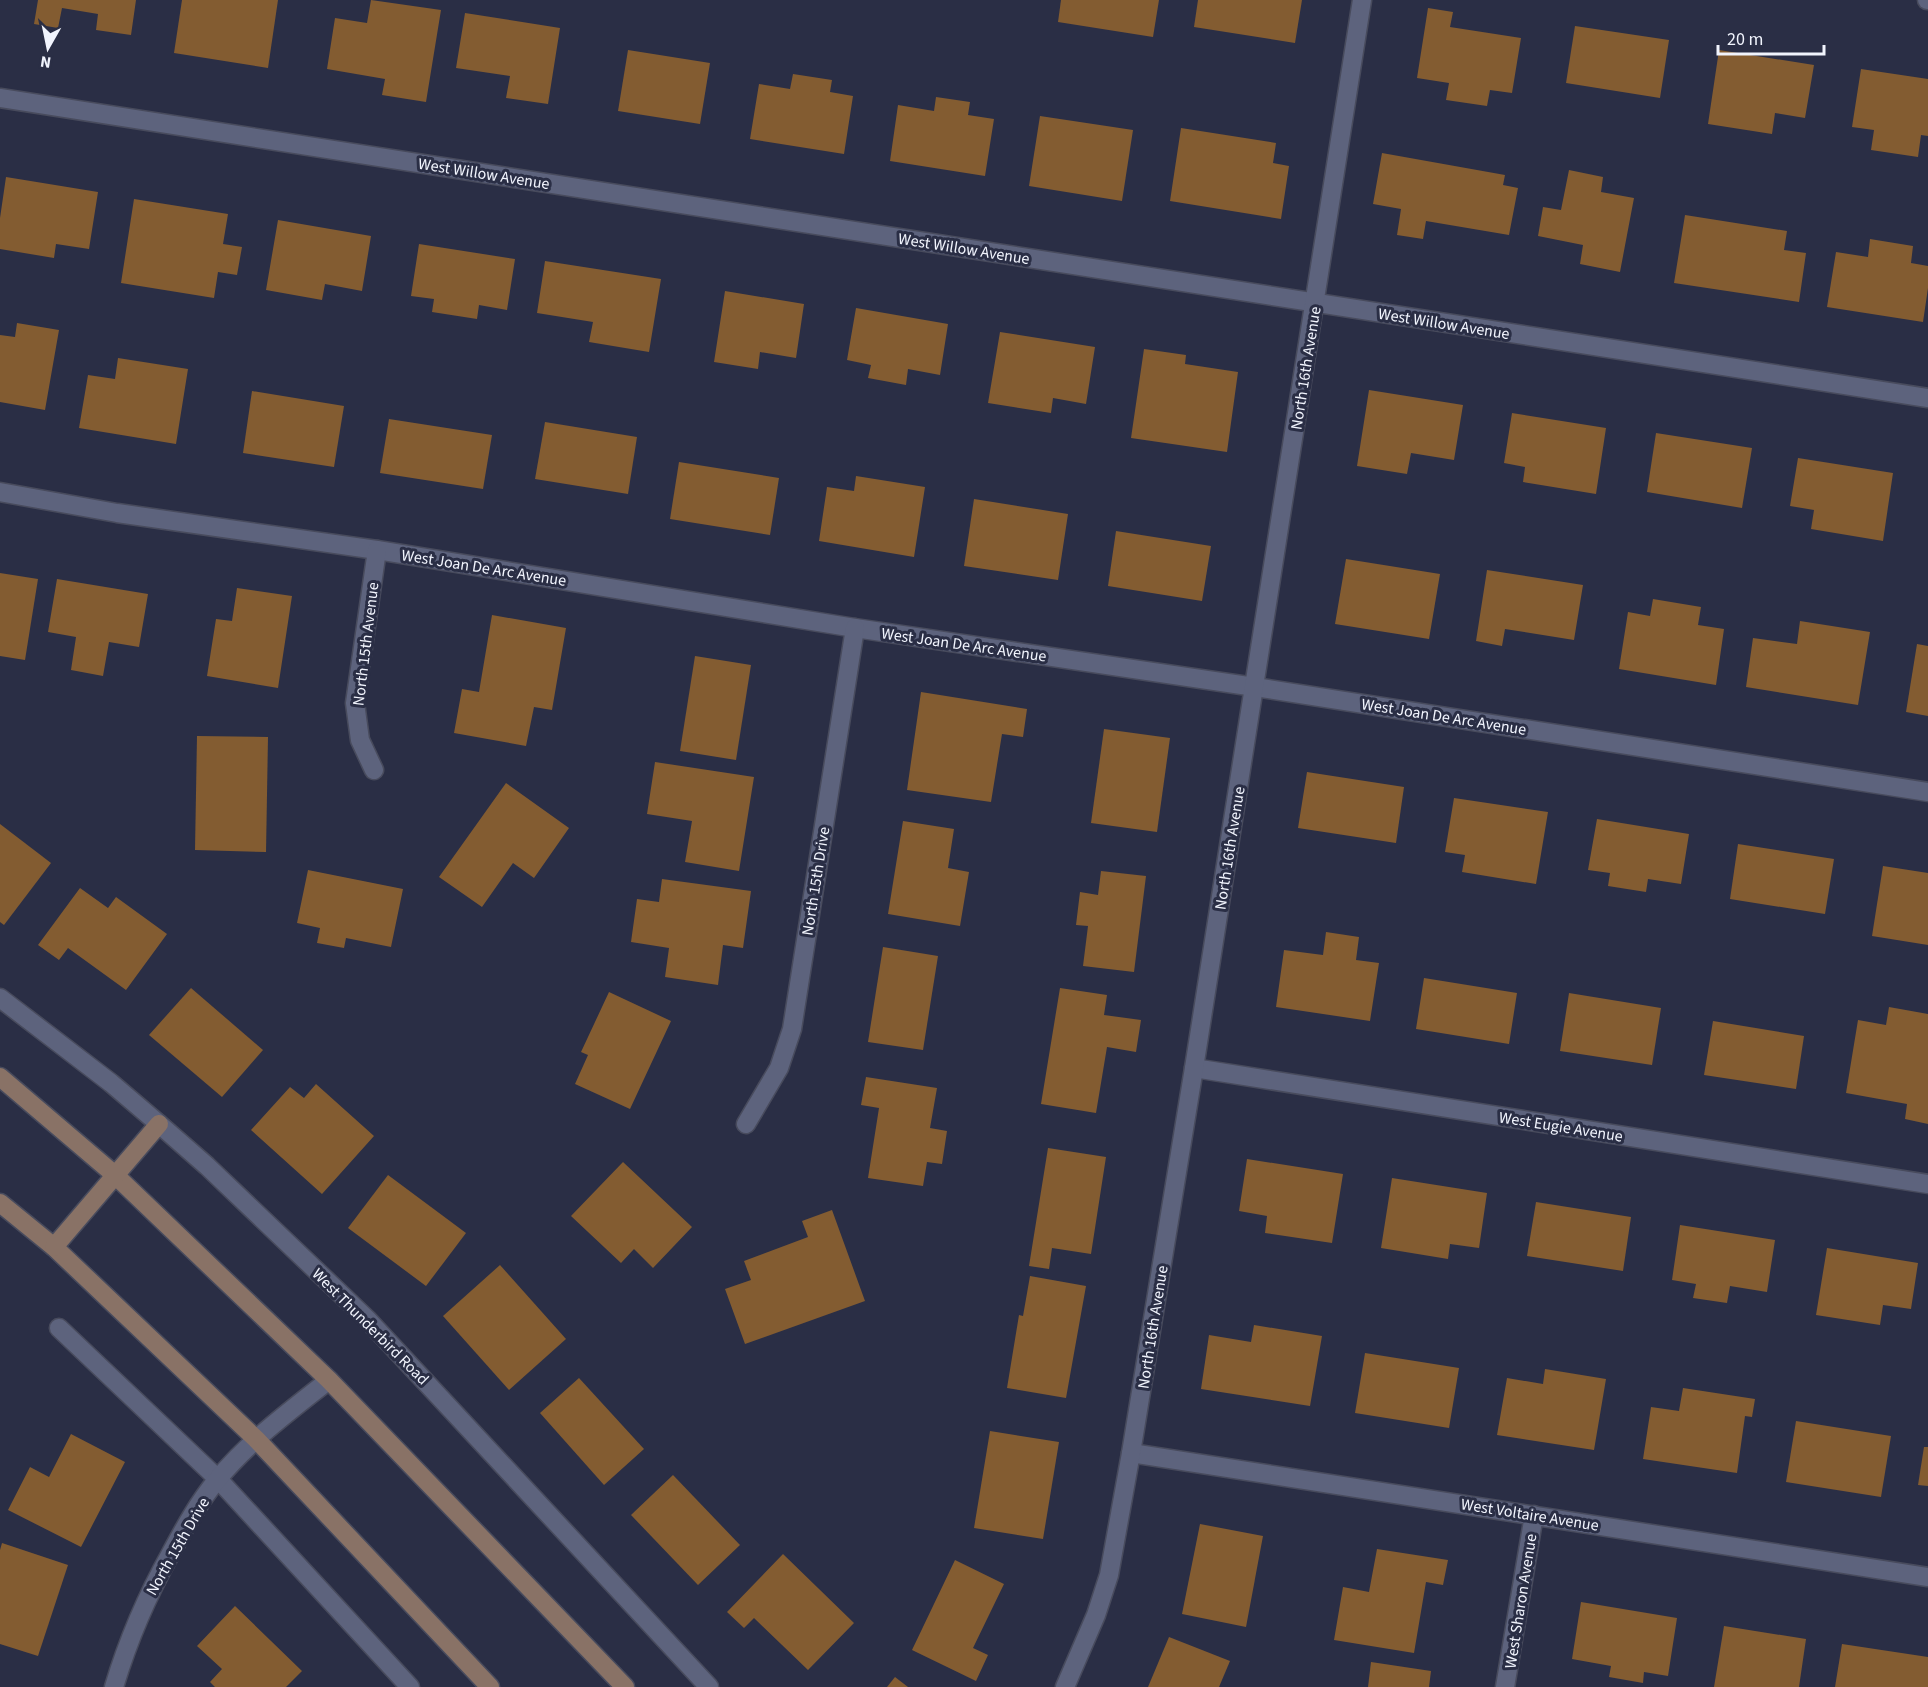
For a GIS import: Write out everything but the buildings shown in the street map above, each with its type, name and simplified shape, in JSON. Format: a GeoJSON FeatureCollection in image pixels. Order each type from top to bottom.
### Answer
{"type":"FeatureCollection","features":[{"type":"Feature","properties":{"kind":"main road"},"geometry":{"type":"LineString","coordinates":[[0,1077],[115,1175],[329,1380],[625,1687]]}},
{"type":"Feature","properties":{"kind":"main road"},"geometry":{"type":"LineString","coordinates":[[54,1247],[159,1124]]}},
{"type":"Feature","properties":{"kind":"main road"},"geometry":{"type":"LineString","coordinates":[[0,1203],[54,1247],[256,1439],[490,1687]]}},
{"type":"Feature","properties":{"kind":"street","name":"North 16th Avenue"},"geometry":{"type":"LineString","coordinates":[[1065,1687],[1096,1615],[1109,1575],[1131,1452],[1255,687],[1362,0]]}},
{"type":"Feature","properties":{"kind":"street","name":"West Willow Avenue"},"geometry":{"type":"LineString","coordinates":[[0,98],[1928,398]]}},
{"type":"Feature","properties":{"kind":"street","name":"West Joan De Arc Avenue"},"geometry":{"type":"LineString","coordinates":[[0,492],[117,513],[377,550],[855,628],[1255,687],[1928,792]]}},
{"type":"Feature","properties":{"kind":"street","name":"North 15th Avenue"},"geometry":{"type":"LineString","coordinates":[[374,770],[360,740],[355,704],[377,550]]}},
{"type":"Feature","properties":{"kind":"street","name":"North 15th Drive"},"geometry":{"type":"LineString","coordinates":[[746,1124],[779,1068],[792,1029],[855,628]]}},
{"type":"Feature","properties":{"kind":"street","name":"West Thunderbird Road"},"geometry":{"type":"LineString","coordinates":[[0,998],[111,1083],[159,1124],[207,1166],[367,1319],[709,1687]]}},
{"type":"Feature","properties":{"kind":"street","name":"West Eugie Avenue"},"geometry":{"type":"LineString","coordinates":[[1194,1068],[1928,1184]]}},
{"type":"Feature","properties":{"kind":"street"},"geometry":{"type":"LineString","coordinates":[[59,1328],[218,1479],[410,1687]]}},
{"type":"Feature","properties":{"kind":"street","name":"North 15th Drive"},"geometry":{"type":"LineString","coordinates":[[114,1687],[146,1598],[192,1513],[218,1479],[256,1439],[329,1380]]}},
{"type":"Feature","properties":{"kind":"street","name":"West Voltaire Avenue"},"geometry":{"type":"LineString","coordinates":[[1131,1452],[1928,1577]]}},
{"type":"Feature","properties":{"kind":"street","name":"West Sharon Avenue"},"geometry":{"type":"LineString","coordinates":[[1505,1687],[1534,1515]]}}]}
